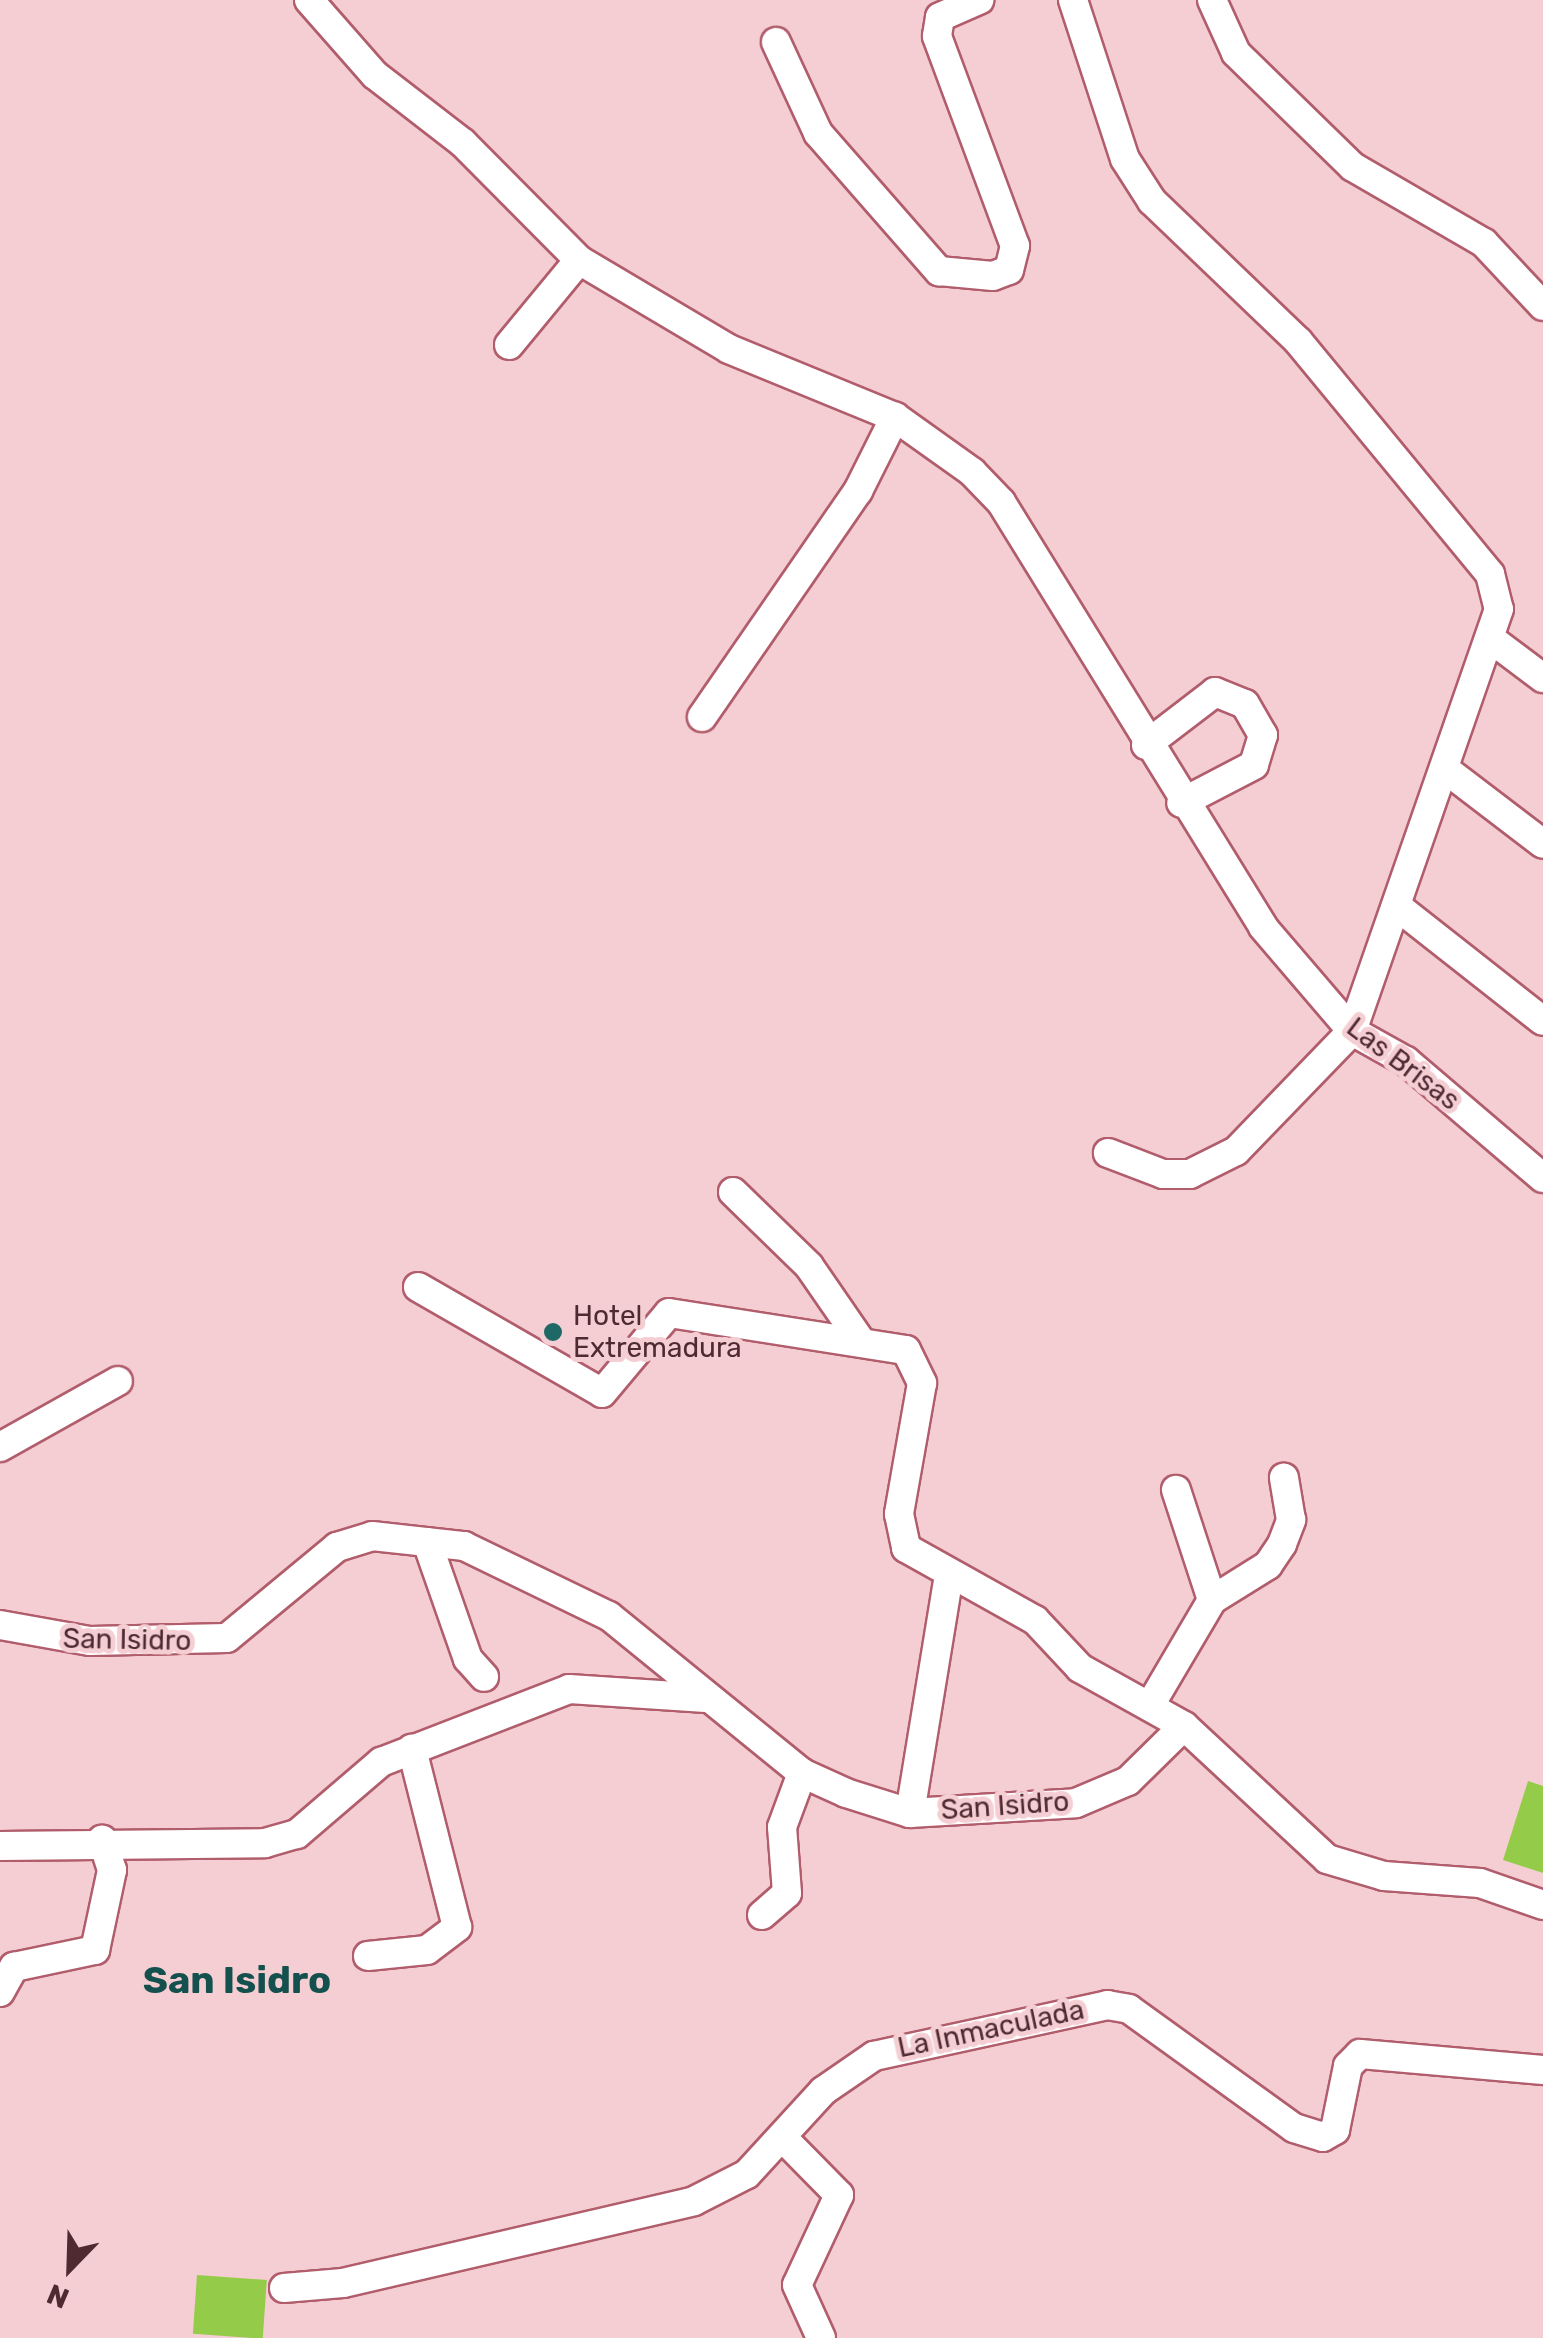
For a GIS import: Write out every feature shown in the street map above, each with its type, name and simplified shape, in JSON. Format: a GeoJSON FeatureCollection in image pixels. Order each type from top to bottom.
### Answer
{"type":"FeatureCollection","features":[{"type":"Feature","properties":{"kind":"street","name":"Las Brisas"},"geometry":{"type":"LineString","coordinates":[[309,0],[375,75],[463,143],[579,260],[728,348],[894,416],[1001,502],[1238,892],[1352,1030],[1406,1062],[1543,1178]]}},
{"type":"Feature","properties":{"kind":"street"},"geometry":{"type":"LineString","coordinates":[[776,42],[818,133],[939,271],[993,276],[1017,259],[1015,246],[938,36],[940,16],[979,0]]}},
{"type":"Feature","properties":{"kind":"street"},"geometry":{"type":"LineString","coordinates":[[1073,0],[1124,159],[1152,201],[1298,341],[1490,574],[1499,609],[1492,640],[1352,1030],[1236,1151],[1190,1174],[1162,1174],[1108,1153]]}},
{"type":"Feature","properties":{"kind":"street"},"geometry":{"type":"LineString","coordinates":[[1212,0],[1236,53],[1354,167],[1484,244],[1543,306]]}},
{"type":"Feature","properties":{"kind":"street"},"geometry":{"type":"LineString","coordinates":[[509,345],[579,260]]}},
{"type":"Feature","properties":{"kind":"street"},"geometry":{"type":"LineString","coordinates":[[702,717],[858,491],[894,416]]}},
{"type":"Feature","properties":{"kind":"street"},"geometry":{"type":"LineString","coordinates":[[1492,640],[1543,678]]}},
{"type":"Feature","properties":{"kind":"street"},"geometry":{"type":"LineString","coordinates":[[1146,745],[1215,692],[1244,704],[1263,735],[1254,765],[1181,802]]}},
{"type":"Feature","properties":{"kind":"street"},"geometry":{"type":"LineString","coordinates":[[1445,770],[1543,844]]}},
{"type":"Feature","properties":{"kind":"street"},"geometry":{"type":"LineString","coordinates":[[1398,907],[1543,1021]]}},
{"type":"Feature","properties":{"kind":"street"},"geometry":{"type":"LineString","coordinates":[[733,1192],[809,1266],[860,1340]]}},
{"type":"Feature","properties":{"kind":"street"},"geometry":{"type":"LineString","coordinates":[[418,1287],[602,1393],[669,1314],[906,1350],[920,1364],[899,1532],[906,1548],[949,1576],[1034,1620],[1080,1668],[1152,1702],[1184,1726],[1327,1859],[1368,1874],[1480,1884],[1543,1905]]}},
{"type":"Feature","properties":{"kind":"street"},"geometry":{"type":"LineString","coordinates":[[0,1447],[118,1380]]}},
{"type":"Feature","properties":{"kind":"street"},"geometry":{"type":"LineString","coordinates":[[1152,1702],[1212,1600],[1268,1565],[1282,1544],[1291,1520],[1284,1478]]}},
{"type":"Feature","properties":{"kind":"street"},"geometry":{"type":"LineString","coordinates":[[1176,1490],[1212,1600]]}},
{"type":"Feature","properties":{"kind":"street","name":"San Isidro"},"geometry":{"type":"LineString","coordinates":[[0,1626],[90,1642],[227,1638],[337,1547],[372,1536],[464,1546],[562,1589],[714,1700],[802,1772],[910,1813],[1076,1802],[1128,1780],[1184,1726]]}},
{"type":"Feature","properties":{"kind":"street"},"geometry":{"type":"LineString","coordinates":[[427,1542],[468,1659],[484,1677]]}},
{"type":"Feature","properties":{"kind":"street"},"geometry":{"type":"LineString","coordinates":[[910,1813],[949,1576]]}},
{"type":"Feature","properties":{"kind":"street"},"geometry":{"type":"LineString","coordinates":[[0,1846],[102,1840],[281,1838],[412,1749],[568,1690],[714,1700]]}},
{"type":"Feature","properties":{"kind":"street"},"geometry":{"type":"LineString","coordinates":[[368,1956],[427,1950],[458,1927],[412,1749]]}},
{"type":"Feature","properties":{"kind":"street"},"geometry":{"type":"LineString","coordinates":[[762,1915],[787,1893],[782,1827],[802,1772]]}},
{"type":"Feature","properties":{"kind":"street"},"geometry":{"type":"LineString","coordinates":[[0,1992],[14,1967],[95,1950],[112,1870],[102,1840]]}},
{"type":"Feature","properties":{"kind":"street","name":"La Inmaculada"},"geometry":{"type":"LineString","coordinates":[[284,2288],[343,2284],[694,2201],[746,2174],[823,2091],[874,2056],[1107,2005],[1129,2009],[1294,2128],[1323,2137],[1335,2130],[1348,2066],[1360,2054],[1543,2070]]}},
{"type":"Feature","properties":{"kind":"street"},"geometry":{"type":"LineString","coordinates":[[783,2138],[839,2195],[797,2285],[821,2338]]}},
{"type":"Feature","properties":{"kind":"building"},"geometry":{"type":"Polygon","coordinates":[[[1528,1781],[1543,1786],[1543,1873],[1503,1860],[1528,1781]]]}},
{"type":"Feature","properties":{"kind":"building"},"geometry":{"type":"Polygon","coordinates":[[[197,2275],[267,2280],[263,2338],[193,2334],[197,2275]]]}},
{"type":"Feature","properties":{"kind":"place","name":"Hotel Extremadura"},"geometry":{"type":"Point","coordinates":[553,1332]}},
{"type":"Feature","properties":{"kind":"district","name":"San Isidro"},"geometry":{"type":"Point","coordinates":[237,1981]}}]}
